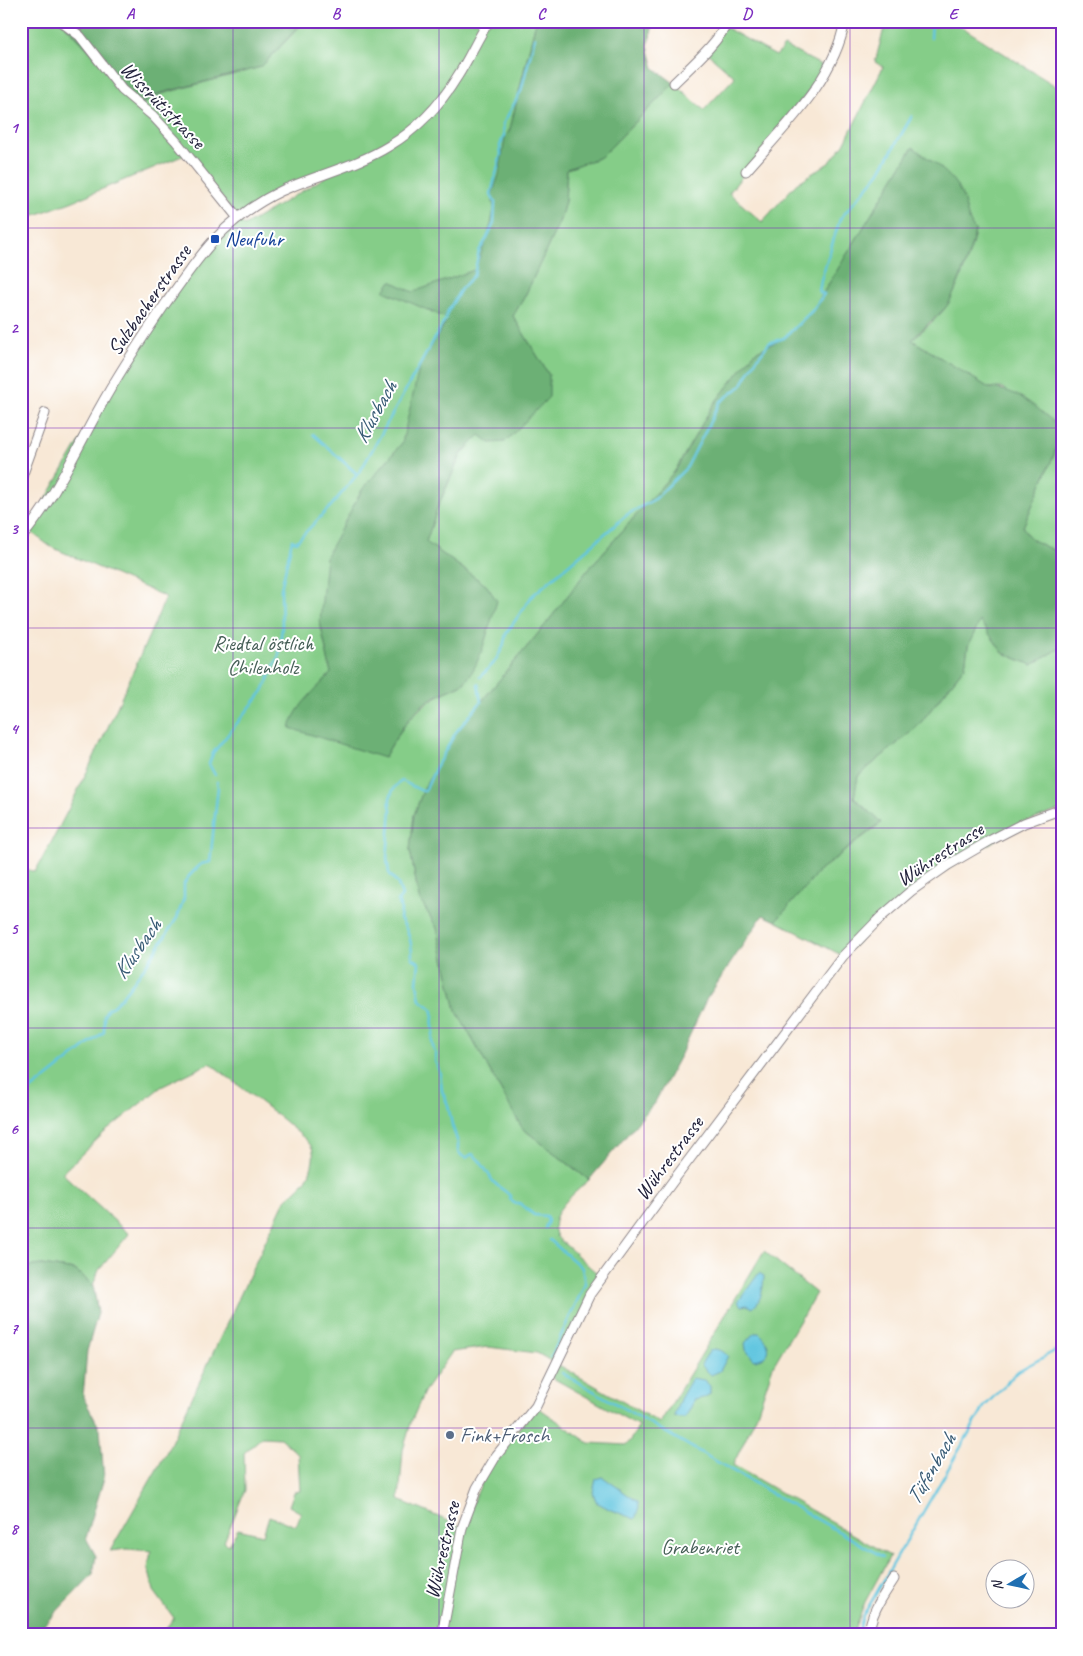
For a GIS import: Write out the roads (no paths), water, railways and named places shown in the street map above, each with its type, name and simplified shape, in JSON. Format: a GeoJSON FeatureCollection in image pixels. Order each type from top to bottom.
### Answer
{"type":"FeatureCollection","features":[{"type":"Feature","properties":{"kind":"street","name":"Wissrütistrasse"},"geometry":{"type":"LineString","coordinates":[[60,21],[80,36],[122,90],[153,116],[176,141],[238,218]]}},
{"type":"Feature","properties":{"kind":"street","name":"Sulzbacherstrasse"},"geometry":{"type":"LineString","coordinates":[[21,538],[47,504],[100,407],[146,332],[201,255],[215,239],[238,218],[280,192],[370,157],[390,146],[411,130],[428,115],[449,90],[489,21]]}},
{"type":"Feature","properties":{"kind":"street"},"geometry":{"type":"LineString","coordinates":[[674,83],[726,27],[728,21]]}},
{"type":"Feature","properties":{"kind":"street"},"geometry":{"type":"LineString","coordinates":[[746,171],[807,101],[827,68],[842,36],[845,21]]}},
{"type":"Feature","properties":{"kind":"street"},"geometry":{"type":"LineString","coordinates":[[21,479],[45,413]]}},
{"type":"Feature","properties":{"kind":"street","name":"Wührestrasse"},"geometry":{"type":"LineString","coordinates":[[442,1635],[458,1543],[475,1493],[496,1456],[536,1406],[590,1294],[673,1181],[843,956],[881,917],[911,891],[948,865],[1024,823],[1062,809]]}},
{"type":"Feature","properties":{"kind":"street"},"geometry":{"type":"LineString","coordinates":[[869,1635],[872,1617],[894,1579]]}},
{"type":"Feature","properties":{"kind":"water"},"geometry":{"type":"Polygon","coordinates":[[[759,1273],[764,1276],[760,1298],[753,1308],[747,1305],[741,1306],[738,1302],[759,1273]]]}},
{"type":"Feature","properties":{"kind":"water"},"geometry":{"type":"Polygon","coordinates":[[[754,1333],[759,1333],[763,1337],[768,1350],[765,1356],[754,1360],[746,1350],[745,1343],[754,1333]]]}},
{"type":"Feature","properties":{"kind":"water"},"geometry":{"type":"Polygon","coordinates":[[[710,1350],[722,1351],[728,1356],[720,1371],[711,1375],[701,1365],[710,1350]]]}},
{"type":"Feature","properties":{"kind":"water"},"geometry":{"type":"Polygon","coordinates":[[[692,1378],[704,1380],[710,1386],[710,1394],[693,1400],[685,1418],[679,1418],[674,1416],[680,1399],[692,1378]]]}},
{"type":"Feature","properties":{"kind":"water"},"geometry":{"type":"Polygon","coordinates":[[[603,1477],[638,1502],[639,1508],[635,1519],[596,1502],[593,1492],[596,1479],[603,1477]]]}},
{"type":"Feature","properties":{"kind":"waterway"},"geometry":{"type":"LineString","coordinates":[[931,38],[932,21]]}},
{"type":"Feature","properties":{"kind":"waterway","name":"Klusbach"},"geometry":{"type":"LineString","coordinates":[[215,775],[209,764],[213,753],[263,691],[279,655],[282,627],[281,589],[292,540],[296,542],[331,506],[361,470],[445,320],[448,311],[461,289],[474,275],[479,251],[494,223],[495,202],[491,194],[501,154],[500,146],[504,135],[503,124],[521,91],[535,37]]}},
{"type":"Feature","properties":{"kind":"waterway"},"geometry":{"type":"LineString","coordinates":[[480,677],[494,663],[503,647],[506,634],[532,596],[628,514],[655,499],[687,467],[720,402],[741,386],[756,360],[769,343],[784,338],[812,311],[824,294],[819,292],[821,280],[840,219],[879,173],[912,116]]}},
{"type":"Feature","properties":{"kind":"waterway"},"geometry":{"type":"LineString","coordinates":[[313,434],[357,474]]}},
{"type":"Feature","properties":{"kind":"waterway"},"geometry":{"type":"LineString","coordinates":[[478,684],[481,702],[456,732],[425,791],[402,781],[394,789],[390,797],[391,809],[387,858],[389,873],[398,884],[402,896],[398,901],[401,910],[400,919],[409,937],[412,958],[419,962],[417,983],[420,1000],[433,1011],[434,1031],[432,1043],[436,1054],[435,1061],[440,1073],[442,1091],[448,1105],[458,1143],[458,1151],[466,1158],[472,1154],[494,1182],[510,1196],[510,1199],[515,1204],[519,1203],[534,1215],[546,1216],[548,1221],[545,1228]]}},
{"type":"Feature","properties":{"kind":"waterway","name":"Klusbach"},"geometry":{"type":"LineString","coordinates":[[21,1098],[104,1032],[104,1016],[107,1009],[120,999],[147,964],[177,918],[184,898],[184,884],[201,864],[210,862],[217,782]]}},
{"type":"Feature","properties":{"kind":"waterway"},"geometry":{"type":"LineString","coordinates":[[550,1240],[582,1268],[585,1284],[551,1357]]}},
{"type":"Feature","properties":{"kind":"waterway","name":"Tüfenbach"},"geometry":{"type":"LineString","coordinates":[[858,1635],[863,1616],[984,1407],[1018,1371],[1062,1347]]}},
{"type":"Feature","properties":{"kind":"waterway"},"geometry":{"type":"LineString","coordinates":[[562,1373],[883,1557]]}},
{"type":"Feature","properties":{"kind":"place","name":"Neufuhr"},"geometry":{"type":"Point","coordinates":[215,239]}},
{"type":"Feature","properties":{"kind":"place","name":"Fink+Frosch"},"geometry":{"type":"Point","coordinates":[450,1435]}},
{"type":"Feature","properties":{"kind":"park label","name":"Riedtal östlich Chilenholz"},"geometry":{"type":"Point","coordinates":[263,655]}},
{"type":"Feature","properties":{"kind":"park label","name":"Grabenriet"},"geometry":{"type":"Point","coordinates":[700,1547]}}]}
